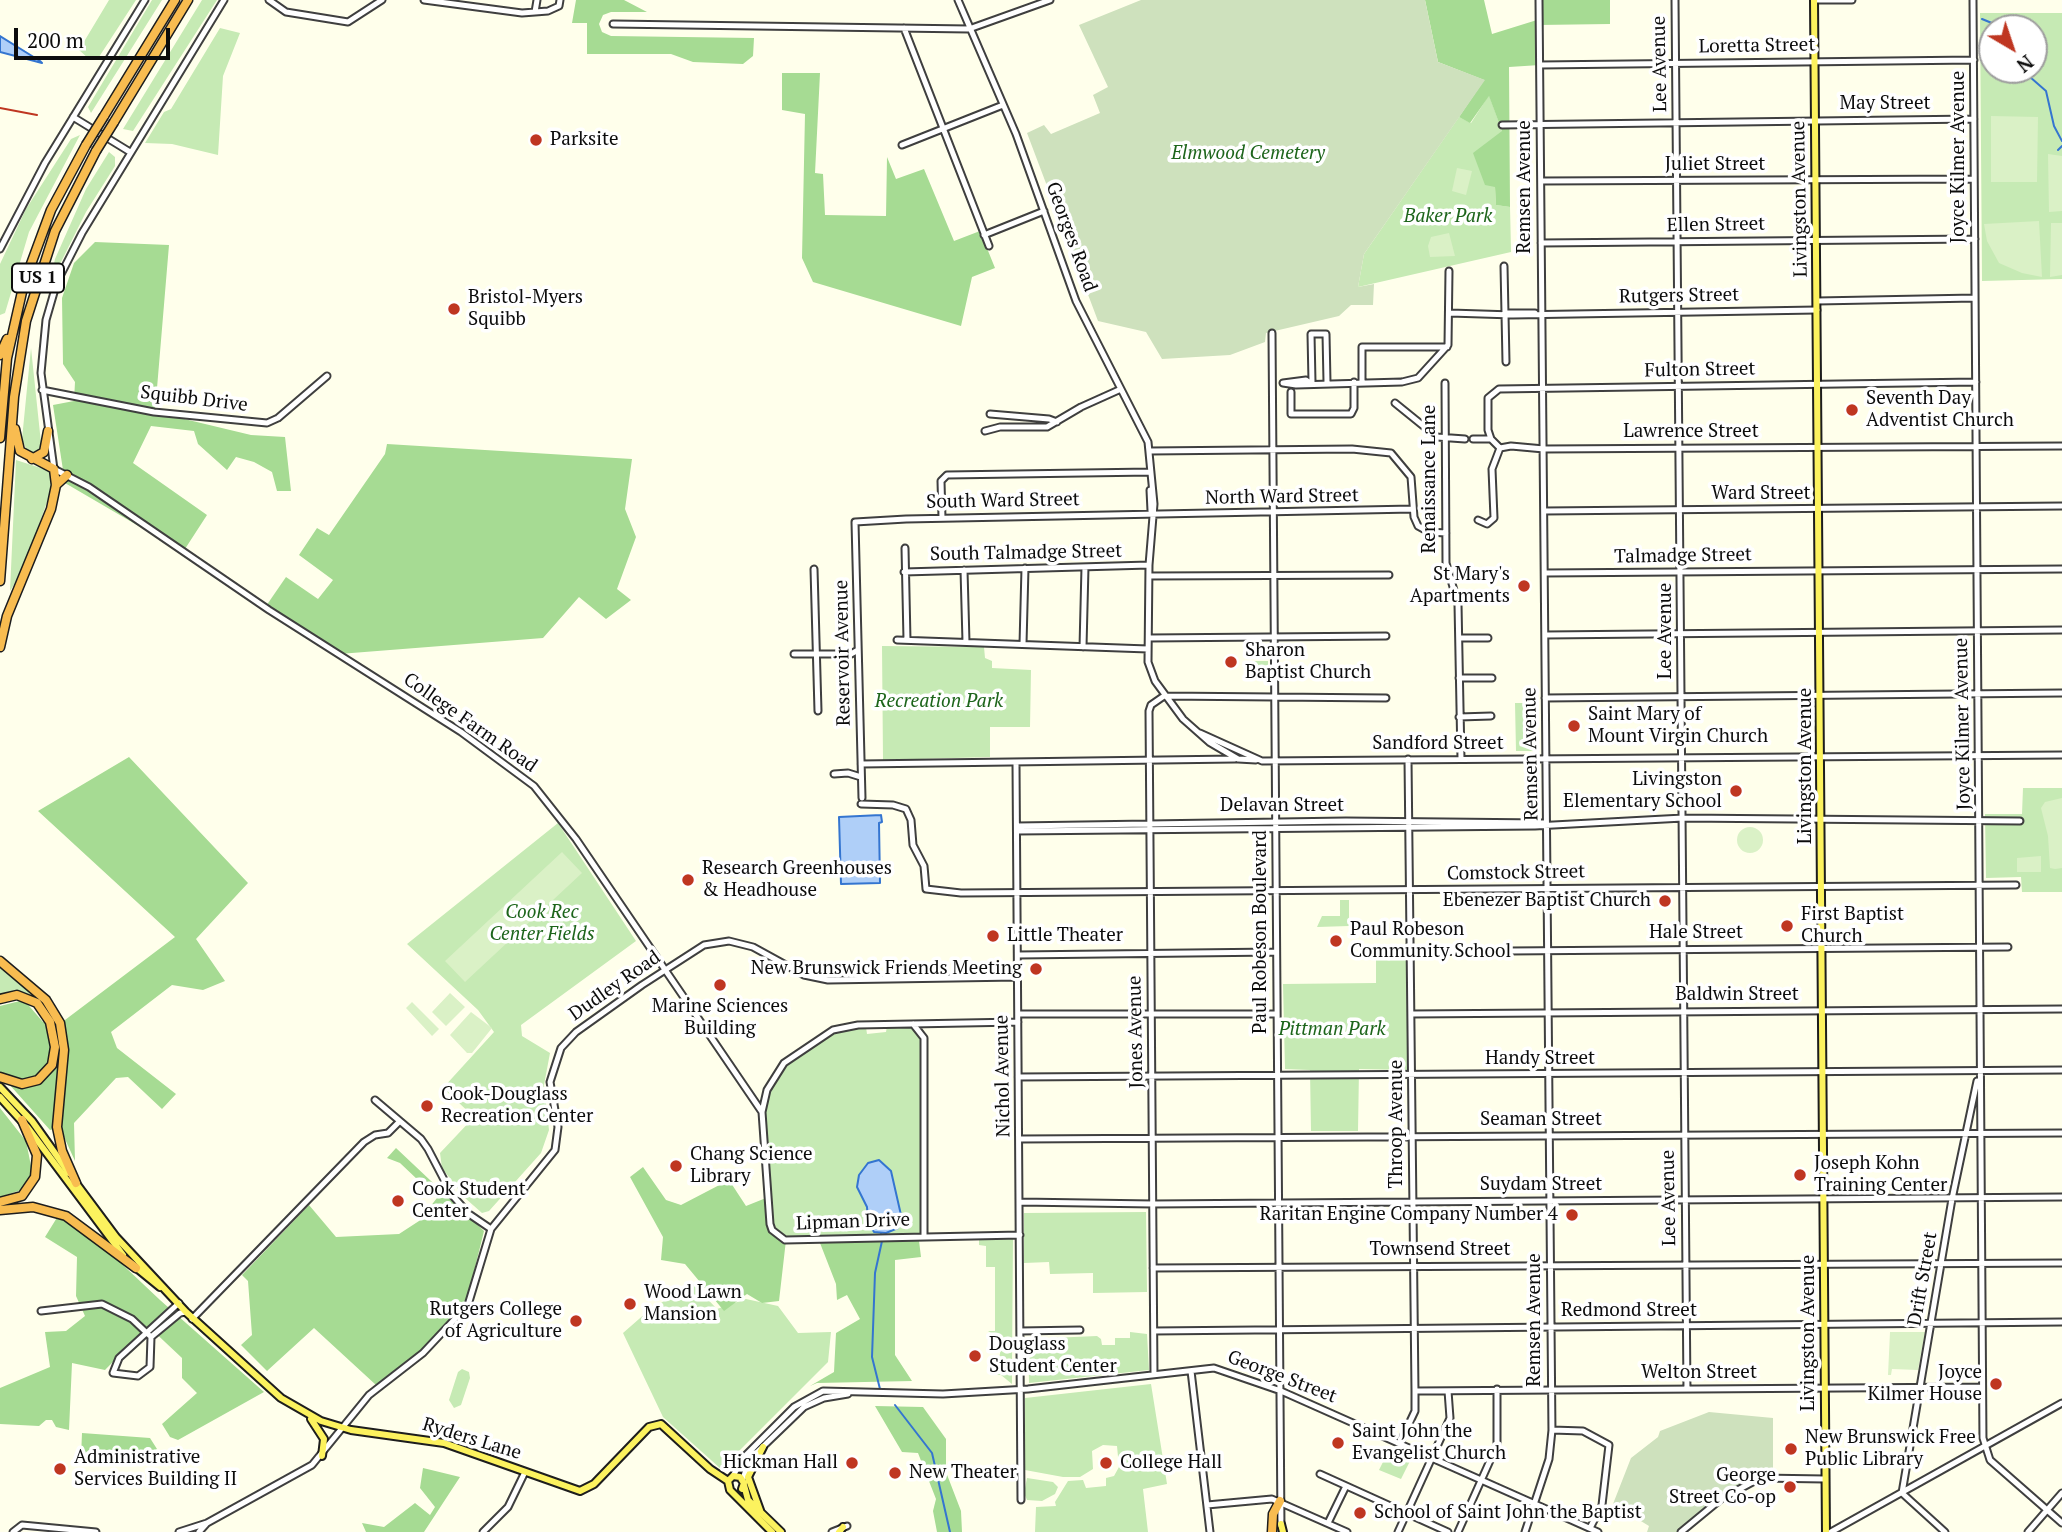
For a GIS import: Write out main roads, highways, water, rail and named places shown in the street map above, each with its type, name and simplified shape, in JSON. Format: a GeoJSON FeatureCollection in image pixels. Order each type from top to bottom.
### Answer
{"type":"FeatureCollection","features":[{"type":"Feature","properties":{"kind":"highway","name":"US 1"},"geometry":{"type":"LineString","coordinates":[[0,438],[5,377],[14,320],[43,228],[86,145],[176,0]]}},
{"type":"Feature","properties":{"kind":"highway","name":"US 1"},"geometry":{"type":"LineString","coordinates":[[0,580],[12,416],[20,349],[36,284],[62,213],[96,151],[188,0]]}},
{"type":"Feature","properties":{"kind":"highway"},"geometry":{"type":"LineString","coordinates":[[0,355],[14,320]]}},
{"type":"Feature","properties":{"kind":"highway"},"geometry":{"type":"LineString","coordinates":[[0,647],[7,616],[51,509],[56,485],[54,469],[31,460],[19,449],[12,416]]}},
{"type":"Feature","properties":{"kind":"highway"},"geometry":{"type":"LineString","coordinates":[[31,460],[44,452],[48,431]]}},
{"type":"Feature","properties":{"kind":"highway"},"geometry":{"type":"LineString","coordinates":[[56,485],[67,475]]}},
{"type":"Feature","properties":{"kind":"highway"},"geometry":{"type":"LineString","coordinates":[[0,961],[43,997],[60,1024],[64,1050],[57,1127],[76,1182]]}},
{"type":"Feature","properties":{"kind":"highway"},"geometry":{"type":"LineString","coordinates":[[0,999],[17,995],[37,1003],[50,1022],[55,1047],[52,1065],[38,1080],[22,1084],[0,1077]]}},
{"type":"Feature","properties":{"kind":"highway"},"geometry":{"type":"LineString","coordinates":[[0,1202],[22,1196],[35,1178],[37,1155],[22,1121]]}},
{"type":"Feature","properties":{"kind":"highway"},"geometry":{"type":"LineString","coordinates":[[0,1210],[33,1207],[66,1216],[136,1268]]}},
{"type":"Feature","properties":{"kind":"highway"},"geometry":{"type":"LineString","coordinates":[[1272,1532],[1273,1514],[1280,1502]]}},
{"type":"Feature","properties":{"kind":"main road","name":"Livingston Avenue"},"geometry":{"type":"LineString","coordinates":[[1814,0],[1826,1532]]}},
{"type":"Feature","properties":{"kind":"main road","name":"Ryders Lane"},"geometry":{"type":"LineString","coordinates":[[0,1087],[32,1121],[116,1237],[164,1290]]}},
{"type":"Feature","properties":{"kind":"main road","name":"Ryders Lane"},"geometry":{"type":"LineString","coordinates":[[0,1097],[22,1121],[100,1229],[136,1268],[179,1303],[192,1319],[295,1408],[341,1428],[433,1440],[574,1490],[585,1490],[649,1427],[659,1423],[669,1428],[710,1469],[730,1478]]}},
{"type":"Feature","properties":{"kind":"main road"},"geometry":{"type":"LineString","coordinates":[[295,1408],[321,1431],[324,1439],[322,1456]]}},
{"type":"Feature","properties":{"kind":"main road"},"geometry":{"type":"LineString","coordinates":[[763,1447],[748,1477],[764,1532]]}},
{"type":"Feature","properties":{"kind":"main road"},"geometry":{"type":"LineString","coordinates":[[743,1482],[730,1478],[729,1488],[781,1532]]}},
{"type":"Feature","properties":{"kind":"main road"},"geometry":{"type":"LineString","coordinates":[[743,1482],[748,1500],[772,1532]]}},
{"type":"Feature","properties":{"kind":"main road"},"geometry":{"type":"LineString","coordinates":[[734,1492],[743,1482]]}},
{"type":"Feature","properties":{"kind":"water"},"geometry":{"type":"Polygon","coordinates":[[[0,36],[40,61],[42,63],[0,52],[0,36]]]}},
{"type":"Feature","properties":{"kind":"water"},"geometry":{"type":"Polygon","coordinates":[[[881,815],[880,883],[841,884],[839,817],[881,815]]]}},
{"type":"Feature","properties":{"kind":"water"},"geometry":{"type":"Polygon","coordinates":[[[879,1160],[891,1171],[901,1215],[898,1228],[886,1233],[874,1232],[868,1222],[867,1207],[857,1187],[859,1175],[868,1163],[879,1160]]]}},
{"type":"Feature","properties":{"kind":"waterway"},"geometry":{"type":"LineString","coordinates":[[2038,84],[2046,91],[2054,126],[2062,141]]}},
{"type":"Feature","properties":{"kind":"waterway"},"geometry":{"type":"LineString","coordinates":[[2058,150],[2062,146]]}},
{"type":"Feature","properties":{"kind":"waterway"},"geometry":{"type":"LineString","coordinates":[[880,1389],[872,1357],[875,1273],[882,1241]]}},
{"type":"Feature","properties":{"kind":"waterway"},"geometry":{"type":"LineString","coordinates":[[895,1405],[932,1453],[950,1532]]}},
{"type":"Feature","properties":{"kind":"railway"},"geometry":{"type":"LineString","coordinates":[[0,108],[37,115]]}},
{"type":"Feature","properties":{"kind":"place","name":"Parksite"},"geometry":{"type":"Point","coordinates":[536,140]}},
{"type":"Feature","properties":{"kind":"place","name":"Bristol-Myers Squibb"},"geometry":{"type":"Point","coordinates":[454,309]}},
{"type":"Feature","properties":{"kind":"place","name":"Seventh Day Adventist Church"},"geometry":{"type":"Point","coordinates":[1852,410]}},
{"type":"Feature","properties":{"kind":"place","name":"St Mary's Apartments"},"geometry":{"type":"Point","coordinates":[1524,586]}},
{"type":"Feature","properties":{"kind":"place","name":"Sharon Baptist Church"},"geometry":{"type":"Point","coordinates":[1231,662]}},
{"type":"Feature","properties":{"kind":"place","name":"Saint Mary of Mount Virgin Church"},"geometry":{"type":"Point","coordinates":[1574,726]}},
{"type":"Feature","properties":{"kind":"place","name":"Livingston Elementary School"},"geometry":{"type":"Point","coordinates":[1736,791]}},
{"type":"Feature","properties":{"kind":"place","name":"Research Greenhouses & Headhouse"},"geometry":{"type":"Point","coordinates":[688,880]}},
{"type":"Feature","properties":{"kind":"place","name":"Ebenezer Baptist Church"},"geometry":{"type":"Point","coordinates":[1665,901]}},
{"type":"Feature","properties":{"kind":"place","name":"First Baptist Church"},"geometry":{"type":"Point","coordinates":[1787,926]}},
{"type":"Feature","properties":{"kind":"place","name":"Little Theater"},"geometry":{"type":"Point","coordinates":[993,936]}},
{"type":"Feature","properties":{"kind":"place","name":"Paul Robeson Community School"},"geometry":{"type":"Point","coordinates":[1336,941]}},
{"type":"Feature","properties":{"kind":"place","name":"New Brunswick Friends Meeting"},"geometry":{"type":"Point","coordinates":[1036,969]}},
{"type":"Feature","properties":{"kind":"place","name":"Marine Sciences Building"},"geometry":{"type":"Point","coordinates":[720,985]}},
{"type":"Feature","properties":{"kind":"place","name":"Cook-Douglass Recreation Center"},"geometry":{"type":"Point","coordinates":[427,1106]}},
{"type":"Feature","properties":{"kind":"place","name":"Chang Science Library"},"geometry":{"type":"Point","coordinates":[676,1166]}},
{"type":"Feature","properties":{"kind":"place","name":"Joseph Kohn Training Center"},"geometry":{"type":"Point","coordinates":[1800,1175]}},
{"type":"Feature","properties":{"kind":"place","name":"Cook Student Center"},"geometry":{"type":"Point","coordinates":[398,1201]}},
{"type":"Feature","properties":{"kind":"place","name":"Raritan Engine Company Number 4"},"geometry":{"type":"Point","coordinates":[1572,1215]}},
{"type":"Feature","properties":{"kind":"place","name":"Wood Lawn Mansion"},"geometry":{"type":"Point","coordinates":[630,1304]}},
{"type":"Feature","properties":{"kind":"place","name":"Rutgers College of Agriculture"},"geometry":{"type":"Point","coordinates":[576,1321]}},
{"type":"Feature","properties":{"kind":"place","name":"Douglass Student Center"},"geometry":{"type":"Point","coordinates":[975,1356]}},
{"type":"Feature","properties":{"kind":"place","name":"Joyce Kilmer House"},"geometry":{"type":"Point","coordinates":[1996,1384]}},
{"type":"Feature","properties":{"kind":"place","name":"Saint John the Evangelist Church"},"geometry":{"type":"Point","coordinates":[1338,1443]}},
{"type":"Feature","properties":{"kind":"place","name":"New Brunswick Free Public Library"},"geometry":{"type":"Point","coordinates":[1791,1449]}},
{"type":"Feature","properties":{"kind":"place","name":"Hickman Hall"},"geometry":{"type":"Point","coordinates":[852,1463]}},
{"type":"Feature","properties":{"kind":"place","name":"College Hall"},"geometry":{"type":"Point","coordinates":[1106,1463]}},
{"type":"Feature","properties":{"kind":"place","name":"Administrative Services Building II"},"geometry":{"type":"Point","coordinates":[60,1469]}},
{"type":"Feature","properties":{"kind":"place","name":"New Theater"},"geometry":{"type":"Point","coordinates":[895,1473]}},
{"type":"Feature","properties":{"kind":"place","name":"George Street Co-op"},"geometry":{"type":"Point","coordinates":[1790,1487]}},
{"type":"Feature","properties":{"kind":"place","name":"School of Saint John the Baptist"},"geometry":{"type":"Point","coordinates":[1360,1513]}},
{"type":"Feature","properties":{"kind":"park label","name":"Elmwood Cemetery"},"geometry":{"type":"Point","coordinates":[1248,154]}},
{"type":"Feature","properties":{"kind":"park label","name":"Baker Park"},"geometry":{"type":"Point","coordinates":[1448,217]}},
{"type":"Feature","properties":{"kind":"park label","name":"Recreation Park"},"geometry":{"type":"Point","coordinates":[939,702]}},
{"type":"Feature","properties":{"kind":"park label","name":"Cook Rec Center Fields"},"geometry":{"type":"Point","coordinates":[542,924]}},
{"type":"Feature","properties":{"kind":"park label","name":"Pittman Park"},"geometry":{"type":"Point","coordinates":[1332,1030]}}]}
